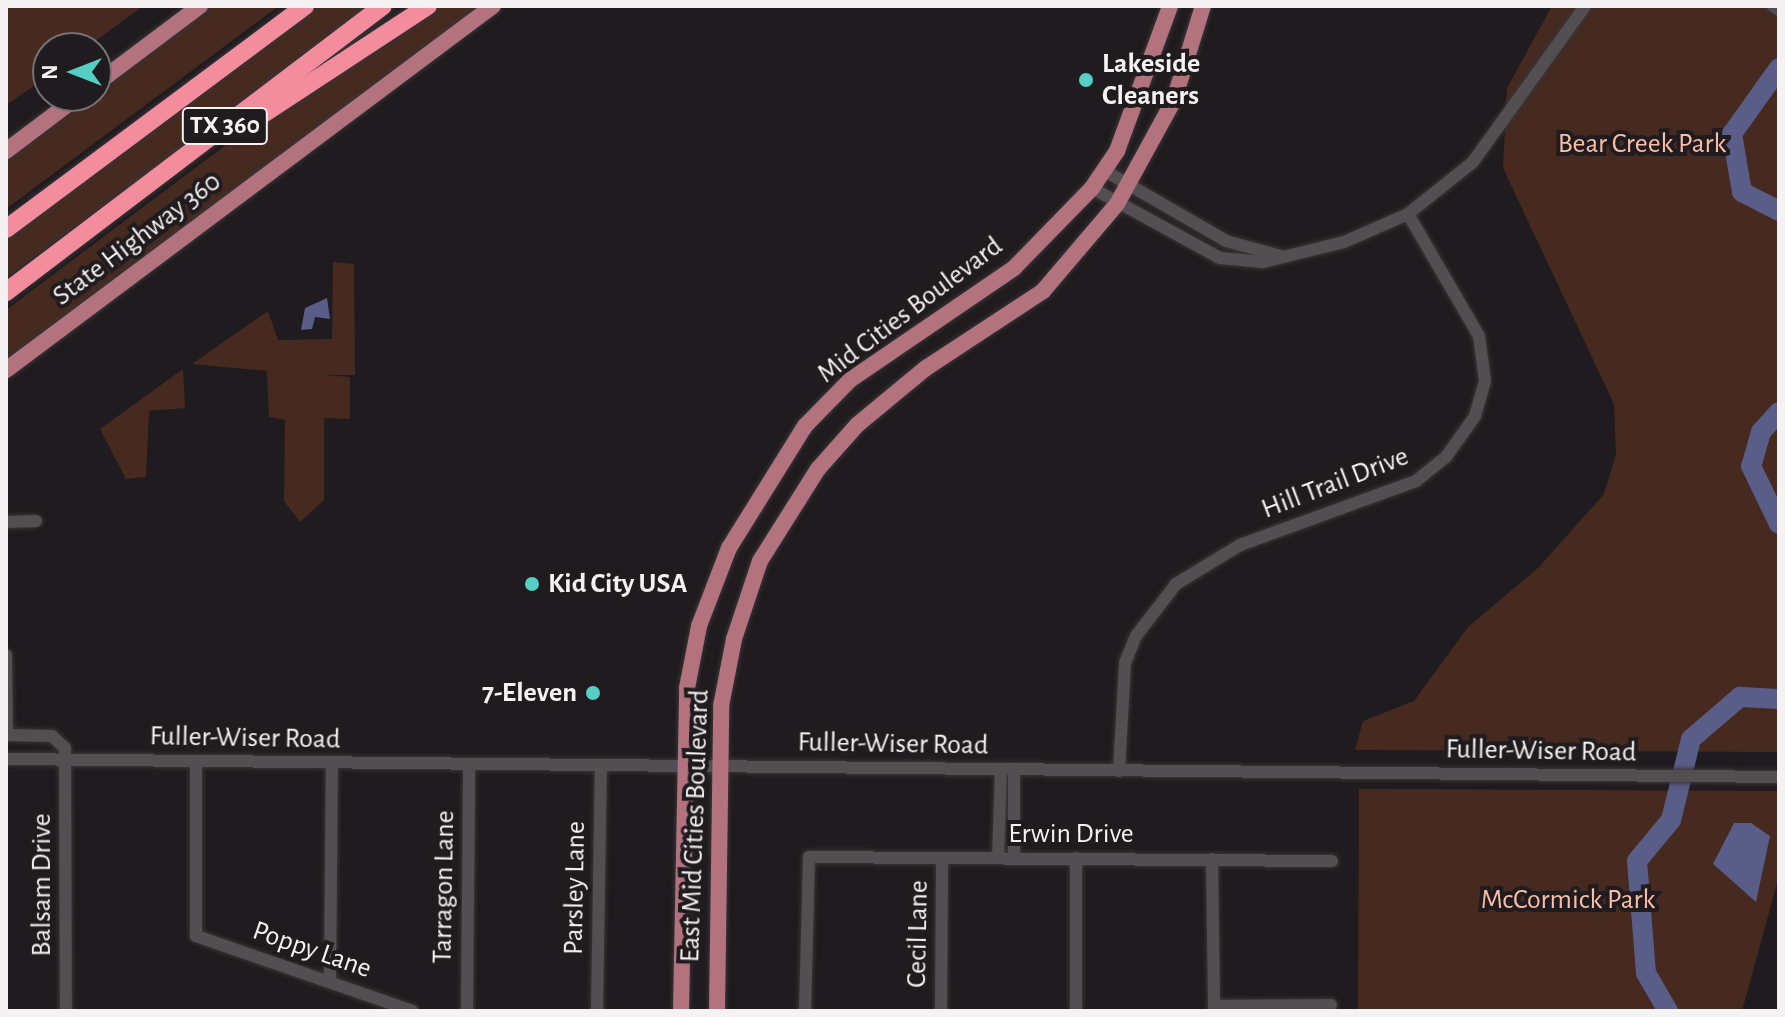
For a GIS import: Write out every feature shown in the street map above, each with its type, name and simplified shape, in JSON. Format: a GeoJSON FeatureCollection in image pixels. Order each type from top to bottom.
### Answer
{"type":"FeatureCollection","features":[{"type":"Feature","properties":{"kind":"highway"},"geometry":{"type":"LineString","coordinates":[[95,162],[114,139],[288,6]]}},
{"type":"Feature","properties":{"kind":"highway","name":"TX 360"},"geometry":{"type":"LineString","coordinates":[[6,229],[305,6]]}},
{"type":"Feature","properties":{"kind":"highway","name":"TX 360"},"geometry":{"type":"LineString","coordinates":[[6,292],[383,6]]}},
{"type":"Feature","properties":{"kind":"highway"},"geometry":{"type":"LineString","coordinates":[[68,246],[428,6]]}},
{"type":"Feature","properties":{"kind":"main road"},"geometry":{"type":"LineString","coordinates":[[112,72],[200,6]]}},
{"type":"Feature","properties":{"kind":"main road","name":"State Highway 360"},"geometry":{"type":"LineString","coordinates":[[6,370],[493,6]]}},
{"type":"Feature","properties":{"kind":"main road","name":"Mid Cities Boulevard"},"geometry":{"type":"LineString","coordinates":[[681,1011],[682,766],[699,626],[729,548],[805,426],[884,354],[1014,268],[1092,188],[1105,171],[1126,129],[1170,6]]}},
{"type":"Feature","properties":{"kind":"main road","name":"East Mid Cities Boulevard"},"geometry":{"type":"LineString","coordinates":[[717,1011],[718,766],[734,639],[760,561],[818,469],[883,401],[1043,291],[1117,204],[1174,100],[1203,6]]}},
{"type":"Feature","properties":{"kind":"main road"},"geometry":{"type":"LineString","coordinates":[[6,151],[58,112]]}},
{"type":"Feature","properties":{"kind":"street"},"geometry":{"type":"LineString","coordinates":[[1092,188],[1220,258],[1312,253],[1408,214],[1501,130],[1560,33],[1585,6]]}},
{"type":"Feature","properties":{"kind":"street"},"geometry":{"type":"LineString","coordinates":[[1105,171],[1226,241],[1281,256]]}},
{"type":"Feature","properties":{"kind":"street","name":"Hill Trail Drive"},"geometry":{"type":"LineString","coordinates":[[1119,771],[1125,663],[1136,636],[1176,584],[1240,545],[1416,481],[1446,457],[1475,416],[1485,381],[1479,336],[1408,214]]}},
{"type":"Feature","properties":{"kind":"street"},"geometry":{"type":"LineString","coordinates":[[6,522],[36,521]]}},
{"type":"Feature","properties":{"kind":"street"},"geometry":{"type":"LineString","coordinates":[[6,655],[6,735],[52,736],[66,760]]}},
{"type":"Feature","properties":{"kind":"street","name":"Fuller-Wiser Road"},"geometry":{"type":"LineString","coordinates":[[6,759],[1779,777]]}},
{"type":"Feature","properties":{"kind":"street","name":"Balsam Drive"},"geometry":{"type":"LineString","coordinates":[[66,760],[66,1011]]}},
{"type":"Feature","properties":{"kind":"street","name":"Poppy Lane"},"geometry":{"type":"LineString","coordinates":[[196,761],[196,936],[412,1011]]}},
{"type":"Feature","properties":{"kind":"street"},"geometry":{"type":"LineString","coordinates":[[330,981],[332,763]]}},
{"type":"Feature","properties":{"kind":"street","name":"Tarragon Lane"},"geometry":{"type":"LineString","coordinates":[[467,1011],[469,764]]}},
{"type":"Feature","properties":{"kind":"street","name":"Parsley Lane"},"geometry":{"type":"LineString","coordinates":[[597,1011],[601,765]]}},
{"type":"Feature","properties":{"kind":"street"},"geometry":{"type":"LineString","coordinates":[[998,858],[1007,770]]}},
{"type":"Feature","properties":{"kind":"street"},"geometry":{"type":"LineString","coordinates":[[1007,770],[1014,858]]}},
{"type":"Feature","properties":{"kind":"street","name":"Erwin Drive"},"geometry":{"type":"LineString","coordinates":[[805,1011],[809,857],[1332,861]]}},
{"type":"Feature","properties":{"kind":"street","name":"Cecil Lane"},"geometry":{"type":"LineString","coordinates":[[941,1011],[942,858]]}},
{"type":"Feature","properties":{"kind":"street"},"geometry":{"type":"LineString","coordinates":[[1076,858],[1076,1011]]}},
{"type":"Feature","properties":{"kind":"street"},"geometry":{"type":"LineString","coordinates":[[1212,859],[1214,1009],[1331,1005]]}},
{"type":"Feature","properties":{"kind":"green space"},"geometry":{"type":"Polygon","coordinates":[[[6,6],[143,6],[108,32],[32,32],[32,87],[6,105],[6,6]]]}},
{"type":"Feature","properties":{"kind":"green space"},"geometry":{"type":"Polygon","coordinates":[[[211,6],[279,6],[6,209],[6,159],[69,112],[112,112],[112,80],[211,6]]]}},
{"type":"Feature","properties":{"kind":"green space"},"geometry":{"type":"Polygon","coordinates":[[[320,6],[373,6],[6,278],[6,239],[320,6]]]}},
{"type":"Feature","properties":{"kind":"green space"},"geometry":{"type":"Polygon","coordinates":[[[440,6],[482,6],[6,360],[6,310],[239,135],[440,6]]]}},
{"type":"Feature","properties":{"kind":"green space","name":"Bear Creek Park"},"geometry":{"type":"Polygon","coordinates":[[[1552,6],[1779,6],[1779,752],[1355,750],[1363,721],[1414,701],[1468,627],[1539,567],[1604,494],[1616,454],[1614,404],[1503,168],[1507,88],[1552,6]]]}},
{"type":"Feature","properties":{"kind":"green space"},"geometry":{"type":"Polygon","coordinates":[[[333,262],[354,264],[355,375],[324,375],[350,377],[350,419],[324,418],[324,500],[300,522],[284,501],[285,420],[269,417],[267,371],[192,364],[268,311],[278,340],[332,339],[333,262]]]}},
{"type":"Feature","properties":{"kind":"green space"},"geometry":{"type":"Polygon","coordinates":[[[183,369],[185,408],[149,411],[146,477],[126,479],[100,429],[183,369]]]}},
{"type":"Feature","properties":{"kind":"green space","name":"McCormick Park"},"geometry":{"type":"Polygon","coordinates":[[[1359,789],[1779,791],[1779,876],[1742,1011],[1358,1011],[1359,789]]]}},
{"type":"Feature","properties":{"kind":"water"},"geometry":{"type":"Polygon","coordinates":[[[327,298],[330,319],[315,317],[312,329],[301,330],[305,308],[327,298]]]}},
{"type":"Feature","properties":{"kind":"water"},"geometry":{"type":"Polygon","coordinates":[[[1734,823],[1751,823],[1770,836],[1756,902],[1713,864],[1734,823]]]}},
{"type":"Feature","properties":{"kind":"waterway"},"geometry":{"type":"LineString","coordinates":[[1779,68],[1732,134],[1742,192],[1779,211]]}},
{"type":"Feature","properties":{"kind":"waterway"},"geometry":{"type":"LineString","coordinates":[[1779,412],[1761,432],[1751,466],[1779,524]]}},
{"type":"Feature","properties":{"kind":"waterway"},"geometry":{"type":"LineString","coordinates":[[1668,1011],[1646,973],[1637,861],[1671,820],[1691,739],[1740,697],[1779,699]]}},
{"type":"Feature","properties":{"kind":"place","name":"Lakeside Cleaners"},"geometry":{"type":"Point","coordinates":[1086,80]}},
{"type":"Feature","properties":{"kind":"place","name":"Kid City USA"},"geometry":{"type":"Point","coordinates":[532,584]}},
{"type":"Feature","properties":{"kind":"place","name":"7-Eleven"},"geometry":{"type":"Point","coordinates":[593,693]}}]}
